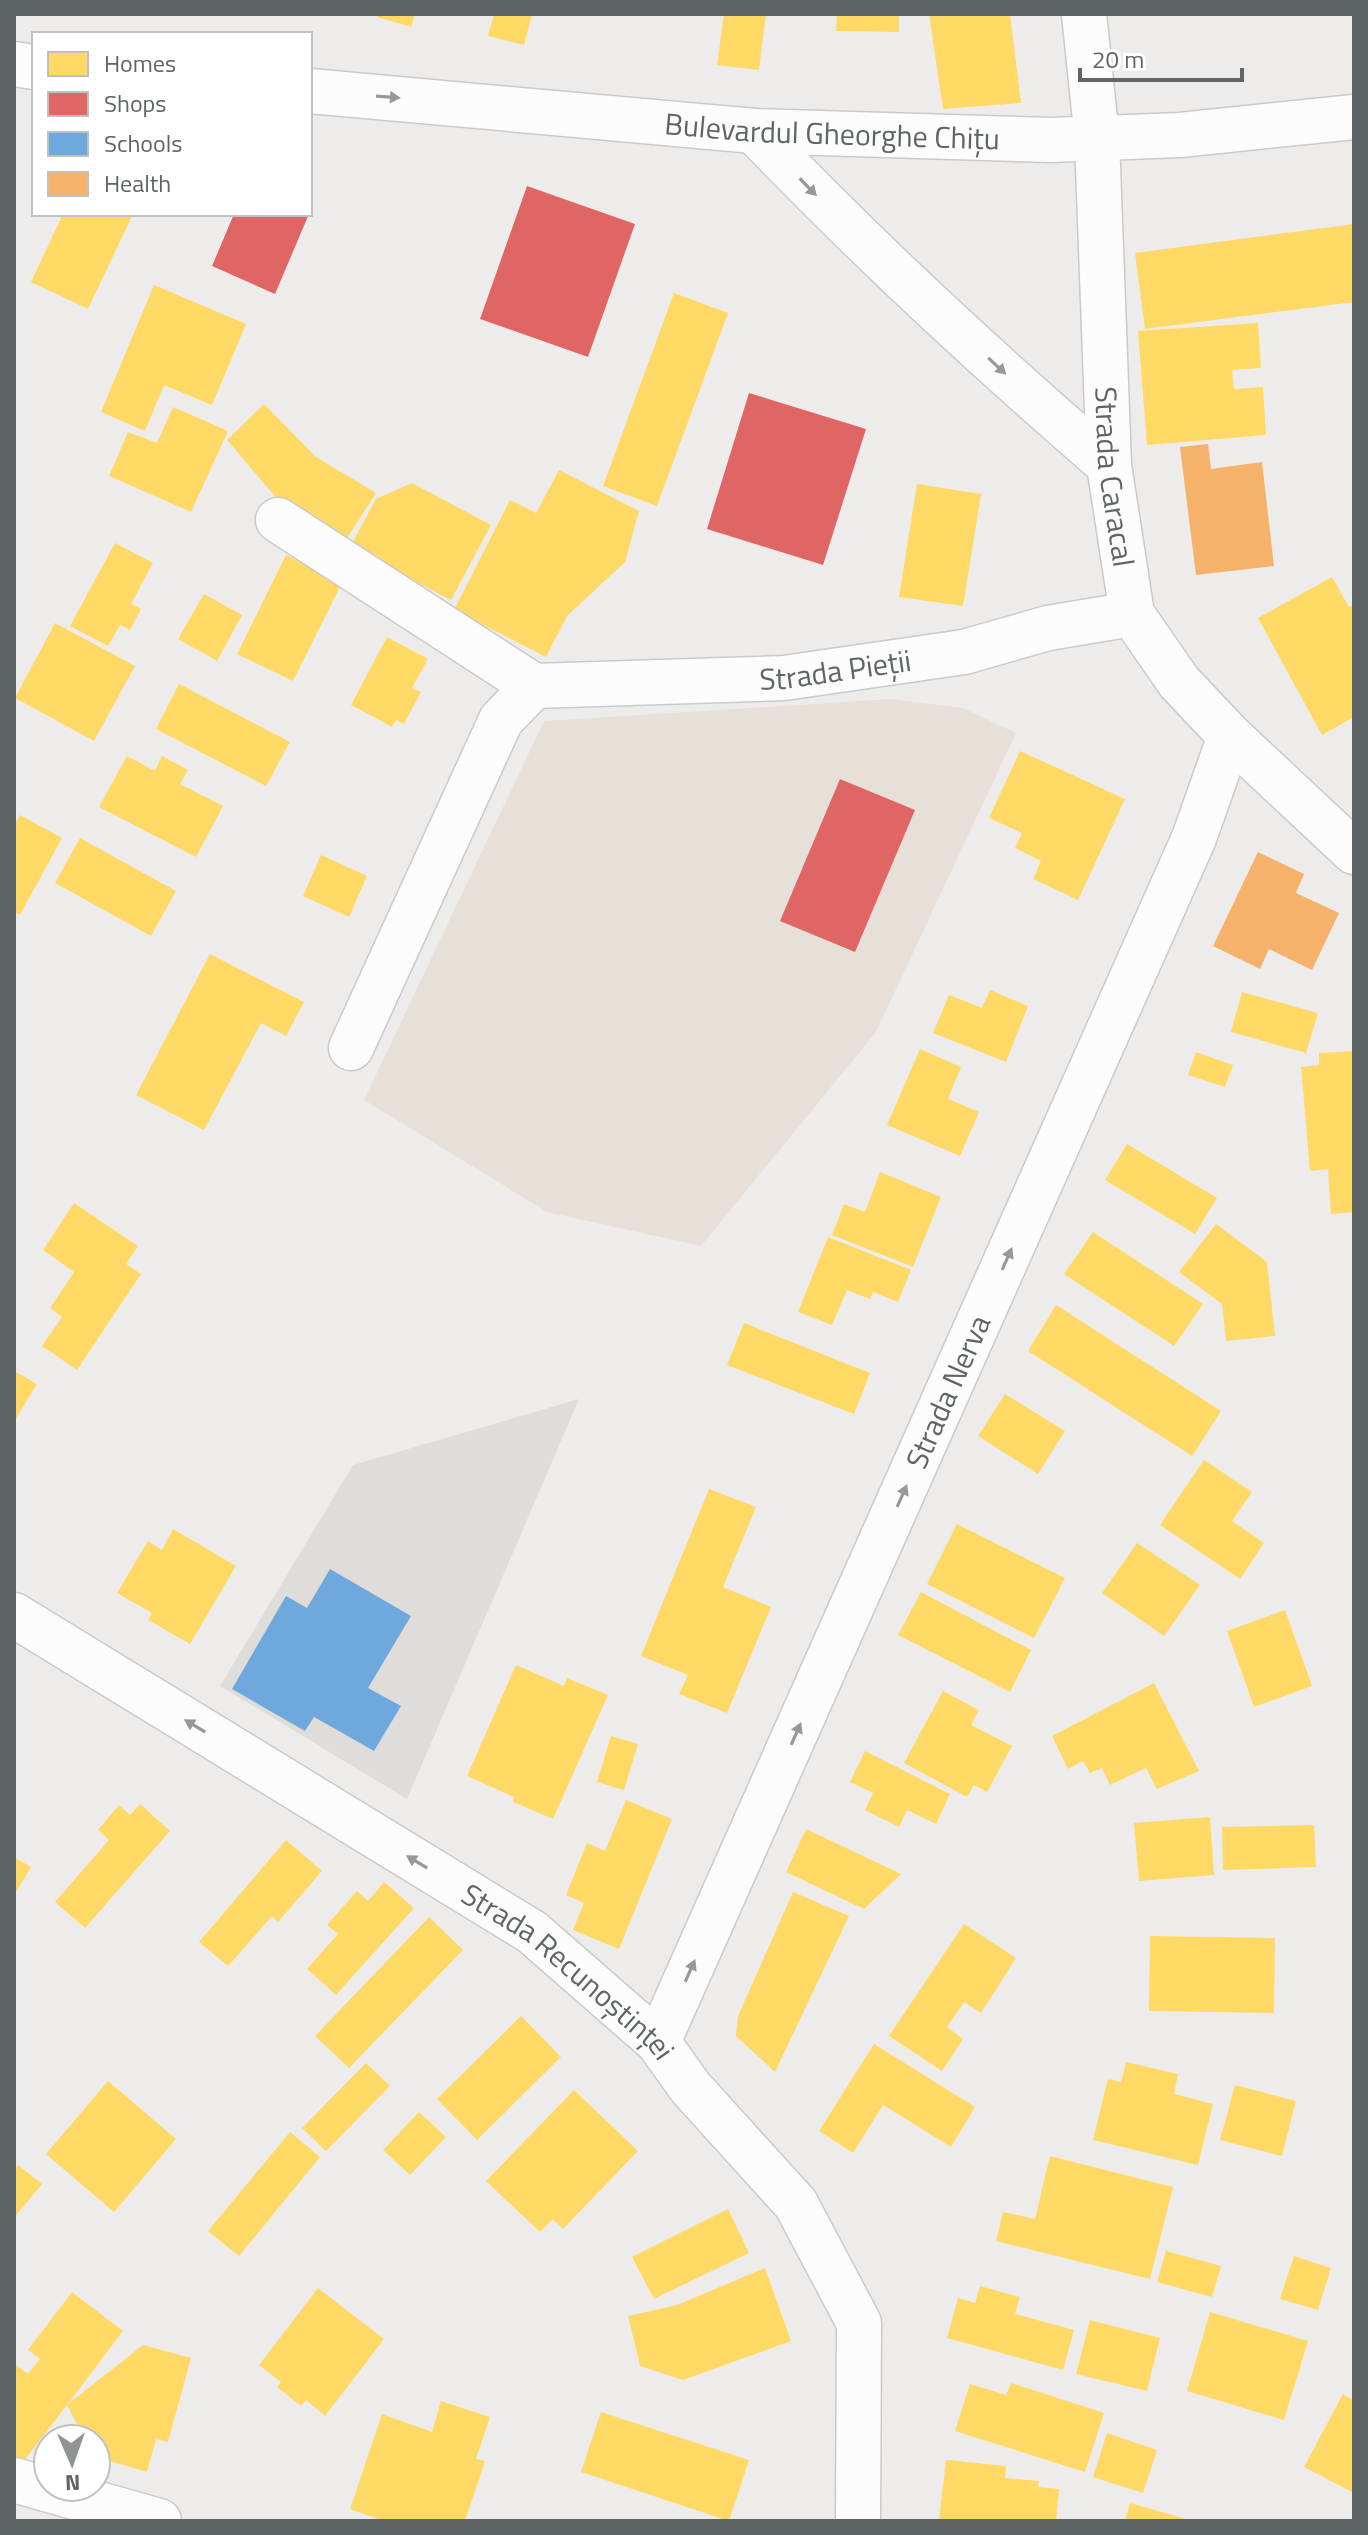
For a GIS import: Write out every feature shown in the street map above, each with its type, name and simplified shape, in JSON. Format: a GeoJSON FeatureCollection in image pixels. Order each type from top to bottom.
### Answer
{"type":"FeatureCollection","features":[{"type":"Feature","properties":{"kind":"street","name":"Strada Caracal"},"geometry":{"type":"LineString","coordinates":[[1084,14],[1097,139],[1109,465],[1132,614],[1179,682],[1230,736],[1354,852]]}},
{"type":"Feature","properties":{"kind":"street","name":"Bulevardul Gheorghe Chițu"},"geometry":{"type":"LineString","coordinates":[[312,91],[754,131],[1051,140],[1180,135],[1354,117]]}},
{"type":"Feature","properties":{"kind":"street"},"geometry":{"type":"LineString","coordinates":[[754,131],[850,230],[1030,397],[1109,465]]}},
{"type":"Feature","properties":{"kind":"street"},"geometry":{"type":"LineString","coordinates":[[278,520],[534,686],[501,720],[351,1048]]}},
{"type":"Feature","properties":{"kind":"street","name":"Strada Pieții"},"geometry":{"type":"LineString","coordinates":[[534,686],[784,678],[964,652],[1048,628],[1132,614]]}},
{"type":"Feature","properties":{"kind":"street","name":"Strada Nerva"},"geometry":{"type":"LineString","coordinates":[[658,2042],[1194,838],[1230,736]]}},
{"type":"Feature","properties":{"kind":"street","name":"Strada Recunoștinței"},"geometry":{"type":"LineString","coordinates":[[14,1615],[532,1932],[658,2042],[690,2087],[796,2204],[859,2323],[858,2521]]}},
{"type":"Feature","properties":{"kind":"street"},"geometry":{"type":"LineString","coordinates":[[14,2480],[159,2521]]}},
{"type":"Feature","properties":{"kind":"shaded area"},"geometry":{"type":"Polygon","coordinates":[[[890,699],[963,708],[1016,733],[876,1032],[701,1246],[547,1212],[364,1100],[544,721],[890,699]]]}},
{"type":"Feature","properties":{"kind":"shaded area"},"geometry":{"type":"Polygon","coordinates":[[[579,1399],[407,1799],[220,1686],[353,1465],[579,1399]]]}},
{"type":"Feature","properties":{"kind":"building: Homes"},"geometry":{"type":"Polygon","coordinates":[[[378,14],[415,14],[411,27],[377,17],[378,14]]]}},
{"type":"Feature","properties":{"kind":"building: Homes"},"geometry":{"type":"Polygon","coordinates":[[[494,14],[532,14],[524,45],[488,36],[494,14]]]}},
{"type":"Feature","properties":{"kind":"building: Homes"},"geometry":{"type":"Polygon","coordinates":[[[724,14],[766,14],[759,70],[717,65],[724,14]]]}},
{"type":"Feature","properties":{"kind":"building: Homes"},"geometry":{"type":"Polygon","coordinates":[[[837,14],[899,14],[899,32],[836,31],[837,14]]]}},
{"type":"Feature","properties":{"kind":"building: Homes"},"geometry":{"type":"Polygon","coordinates":[[[929,14],[1010,14],[1021,103],[943,109],[929,14]]]}},
{"type":"Feature","properties":{"kind":"building: Homes"},"geometry":{"type":"Polygon","coordinates":[[[62,216],[132,216],[88,309],[31,282],[62,216]]]}},
{"type":"Feature","properties":{"kind":"building: Homes"},"geometry":{"type":"Polygon","coordinates":[[[1354,224],[1354,302],[1145,329],[1135,253],[1354,224]]]}},
{"type":"Feature","properties":{"kind":"building: Homes"},"geometry":{"type":"Polygon","coordinates":[[[154,285],[246,324],[212,405],[164,385],[145,431],[101,412],[154,285]]]}},
{"type":"Feature","properties":{"kind":"building: Homes"},"geometry":{"type":"Polygon","coordinates":[[[674,293],[728,313],[657,506],[603,486],[674,293]]]}},
{"type":"Feature","properties":{"kind":"building: Homes"},"geometry":{"type":"Polygon","coordinates":[[[1258,323],[1261,368],[1232,370],[1234,389],[1263,387],[1266,435],[1147,445],[1138,331],[1258,323]]]}},
{"type":"Feature","properties":{"kind":"building: Homes"},"geometry":{"type":"Polygon","coordinates":[[[264,404],[316,457],[376,493],[344,543],[284,507],[227,440],[264,404]]]}},
{"type":"Feature","properties":{"kind":"building: Homes"},"geometry":{"type":"Polygon","coordinates":[[[173,407],[228,431],[191,512],[109,476],[128,432],[157,443],[173,407]]]}},
{"type":"Feature","properties":{"kind":"building: Homes"},"geometry":{"type":"Polygon","coordinates":[[[559,470],[639,511],[625,562],[567,616],[546,657],[454,610],[510,500],[536,513],[559,470]]]}},
{"type":"Feature","properties":{"kind":"building: Homes"},"geometry":{"type":"Polygon","coordinates":[[[412,483],[491,525],[451,600],[350,547],[376,499],[412,483]]]}},
{"type":"Feature","properties":{"kind":"building: Homes"},"geometry":{"type":"Polygon","coordinates":[[[917,484],[981,494],[963,606],[899,597],[917,484]]]}},
{"type":"Feature","properties":{"kind":"building: Homes"},"geometry":{"type":"Polygon","coordinates":[[[115,543],[153,563],[131,604],[141,609],[130,630],[120,625],[108,646],[70,626],[115,543]]]}},
{"type":"Feature","properties":{"kind":"building: Homes"},"geometry":{"type":"Polygon","coordinates":[[[286,555],[342,583],[293,681],[237,654],[286,555]]]}},
{"type":"Feature","properties":{"kind":"building: Homes"},"geometry":{"type":"Polygon","coordinates":[[[1332,577],[1349,607],[1354,605],[1354,717],[1322,735],[1258,618],[1332,577]]]}},
{"type":"Feature","properties":{"kind":"building: Homes"},"geometry":{"type":"Polygon","coordinates":[[[204,594],[242,615],[217,661],[178,639],[204,594]]]}},
{"type":"Feature","properties":{"kind":"building: Homes"},"geometry":{"type":"Polygon","coordinates":[[[55,623],[135,666],[94,741],[15,698],[55,623]]]}},
{"type":"Feature","properties":{"kind":"building: Homes"},"geometry":{"type":"Polygon","coordinates":[[[387,637],[428,659],[412,688],[421,692],[404,724],[396,720],[392,727],[351,705],[387,637]]]}},
{"type":"Feature","properties":{"kind":"building: Homes"},"geometry":{"type":"Polygon","coordinates":[[[179,684],[290,742],[266,786],[156,729],[179,684]]]}},
{"type":"Feature","properties":{"kind":"building: Homes"},"geometry":{"type":"Polygon","coordinates":[[[1020,751],[1125,799],[1078,900],[1033,879],[1041,861],[1015,848],[1022,833],[989,818],[1020,751]]]}},
{"type":"Feature","properties":{"kind":"building: Homes"},"geometry":{"type":"Polygon","coordinates":[[[127,756],[155,771],[162,756],[188,770],[180,784],[223,806],[196,857],[99,807],[127,756]]]}},
{"type":"Feature","properties":{"kind":"building: Homes"},"geometry":{"type":"Polygon","coordinates":[[[20,815],[62,838],[20,915],[14,912],[14,826],[20,815]]]}},
{"type":"Feature","properties":{"kind":"building: Homes"},"geometry":{"type":"Polygon","coordinates":[[[80,838],[176,891],[151,936],[55,883],[80,838]]]}},
{"type":"Feature","properties":{"kind":"building: Homes"},"geometry":{"type":"Polygon","coordinates":[[[321,855],[367,876],[349,917],[303,896],[321,855]]]}},
{"type":"Feature","properties":{"kind":"building: Homes"},"geometry":{"type":"Polygon","coordinates":[[[210,954],[304,1002],[286,1036],[261,1023],[204,1130],[136,1095],[210,954]]]}},
{"type":"Feature","properties":{"kind":"building: Homes"},"geometry":{"type":"Polygon","coordinates":[[[990,990],[1028,1006],[1006,1062],[933,1033],[949,995],[982,1008],[990,990]]]}},
{"type":"Feature","properties":{"kind":"building: Homes"},"geometry":{"type":"Polygon","coordinates":[[[1242,992],[1318,1013],[1306,1053],[1231,1032],[1242,992]]]}},
{"type":"Feature","properties":{"kind":"building: Homes"},"geometry":{"type":"Polygon","coordinates":[[[920,1049],[961,1067],[948,1099],[979,1112],[960,1156],[887,1125],[920,1049]]]}},
{"type":"Feature","properties":{"kind":"building: Homes"},"geometry":{"type":"Polygon","coordinates":[[[1354,1051],[1354,1212],[1331,1214],[1328,1169],[1310,1171],[1301,1067],[1319,1065],[1319,1053],[1354,1051]]]}},
{"type":"Feature","properties":{"kind":"building: Homes"},"geometry":{"type":"Polygon","coordinates":[[[1196,1052],[1233,1065],[1225,1087],[1188,1075],[1196,1052]]]}},
{"type":"Feature","properties":{"kind":"building: Homes"},"geometry":{"type":"Polygon","coordinates":[[[1127,1144],[1217,1198],[1195,1234],[1105,1180],[1127,1144]]]}},
{"type":"Feature","properties":{"kind":"building: Homes"},"geometry":{"type":"Polygon","coordinates":[[[880,1172],[941,1197],[913,1267],[832,1235],[844,1204],[865,1212],[880,1172]]]}},
{"type":"Feature","properties":{"kind":"building: Homes"},"geometry":{"type":"Polygon","coordinates":[[[74,1203],[138,1246],[126,1264],[141,1274],[77,1370],[42,1346],[62,1317],[50,1308],[74,1272],[43,1250],[74,1203]]]}},
{"type":"Feature","properties":{"kind":"building: Homes"},"geometry":{"type":"Polygon","coordinates":[[[1216,1224],[1267,1262],[1275,1336],[1226,1341],[1222,1304],[1179,1272],[1216,1224]]]}},
{"type":"Feature","properties":{"kind":"building: Homes"},"geometry":{"type":"Polygon","coordinates":[[[1093,1232],[1203,1304],[1174,1346],[1064,1274],[1093,1232]]]}},
{"type":"Feature","properties":{"kind":"building: Homes"},"geometry":{"type":"Polygon","coordinates":[[[828,1237],[911,1270],[898,1302],[873,1292],[870,1299],[847,1290],[832,1325],[798,1312],[828,1237]]]}},
{"type":"Feature","properties":{"kind":"building: Homes"},"geometry":{"type":"Polygon","coordinates":[[[1056,1305],[1221,1411],[1192,1456],[1028,1351],[1056,1305]]]}},
{"type":"Feature","properties":{"kind":"building: Homes"},"geometry":{"type":"Polygon","coordinates":[[[744,1323],[870,1373],[854,1414],[727,1365],[744,1323]]]}},
{"type":"Feature","properties":{"kind":"building: Homes"},"geometry":{"type":"Polygon","coordinates":[[[14,1371],[37,1384],[14,1422],[14,1371]]]}},
{"type":"Feature","properties":{"kind":"building: Homes"},"geometry":{"type":"Polygon","coordinates":[[[1005,1394],[1065,1431],[1038,1474],[978,1436],[1005,1394]]]}},
{"type":"Feature","properties":{"kind":"building: Homes"},"geometry":{"type":"Polygon","coordinates":[[[1204,1460],[1252,1492],[1232,1521],[1264,1543],[1240,1579],[1160,1525],[1204,1460]]]}},
{"type":"Feature","properties":{"kind":"building: Homes"},"geometry":{"type":"Polygon","coordinates":[[[709,1489],[756,1507],[723,1587],[771,1607],[727,1713],[679,1694],[688,1675],[641,1656],[709,1489]]]}},
{"type":"Feature","properties":{"kind":"building: Homes"},"geometry":{"type":"Polygon","coordinates":[[[957,1524],[1065,1578],[1034,1638],[927,1584],[957,1524]]]}},
{"type":"Feature","properties":{"kind":"building: Homes"},"geometry":{"type":"Polygon","coordinates":[[[173,1529],[236,1566],[190,1644],[148,1620],[152,1613],[117,1593],[148,1541],[162,1550],[173,1529]]]}},
{"type":"Feature","properties":{"kind":"building: Homes"},"geometry":{"type":"Polygon","coordinates":[[[1137,1543],[1200,1585],[1164,1636],[1102,1593],[1137,1543]]]}},
{"type":"Feature","properties":{"kind":"building: Homes"},"geometry":{"type":"Polygon","coordinates":[[[921,1592],[1031,1650],[1010,1692],[898,1635],[921,1592]]]}},
{"type":"Feature","properties":{"kind":"building: Homes"},"geometry":{"type":"Polygon","coordinates":[[[1285,1610],[1312,1686],[1254,1707],[1227,1631],[1285,1610]]]}},
{"type":"Feature","properties":{"kind":"building: Homes"},"geometry":{"type":"Polygon","coordinates":[[[516,1665],[564,1686],[567,1678],[608,1695],[553,1819],[513,1802],[514,1797],[467,1776],[516,1665]]]}},
{"type":"Feature","properties":{"kind":"building: Homes"},"geometry":{"type":"Polygon","coordinates":[[[1154,1683],[1199,1771],[1157,1789],[1146,1768],[1110,1785],[1102,1768],[1090,1773],[1083,1761],[1068,1769],[1052,1736],[1154,1683]]]}},
{"type":"Feature","properties":{"kind":"building: Homes"},"geometry":{"type":"Polygon","coordinates":[[[943,1691],[979,1710],[971,1725],[1012,1746],[987,1792],[974,1785],[967,1797],[904,1763],[943,1691]]]}},
{"type":"Feature","properties":{"kind":"building: Homes"},"geometry":{"type":"Polygon","coordinates":[[[611,1736],[638,1744],[624,1790],[597,1782],[611,1736]]]}},
{"type":"Feature","properties":{"kind":"building: Homes"},"geometry":{"type":"Polygon","coordinates":[[[865,1751],[950,1794],[936,1824],[907,1810],[899,1827],[865,1810],[873,1793],[850,1782],[865,1751]]]}},
{"type":"Feature","properties":{"kind":"building: Homes"},"geometry":{"type":"Polygon","coordinates":[[[626,1800],[672,1819],[619,1949],[573,1930],[584,1903],[566,1895],[587,1843],[605,1851],[626,1800]]]}},
{"type":"Feature","properties":{"kind":"building: Homes"},"geometry":{"type":"Polygon","coordinates":[[[140,1804],[170,1831],[85,1928],[55,1902],[109,1840],[98,1830],[119,1805],[130,1815],[140,1804]]]}},
{"type":"Feature","properties":{"kind":"building: Homes"},"geometry":{"type":"Polygon","coordinates":[[[1210,1817],[1214,1875],[1139,1881],[1134,1823],[1210,1817]]]}},
{"type":"Feature","properties":{"kind":"building: Homes"},"geometry":{"type":"Polygon","coordinates":[[[1314,1825],[1316,1867],[1223,1870],[1222,1827],[1314,1825]]]}},
{"type":"Feature","properties":{"kind":"building: Homes"},"geometry":{"type":"Polygon","coordinates":[[[806,1829],[901,1874],[864,1909],[786,1872],[806,1829]]]}},
{"type":"Feature","properties":{"kind":"building: Homes"},"geometry":{"type":"Polygon","coordinates":[[[286,1840],[322,1871],[278,1922],[272,1916],[228,1966],[199,1942],[286,1840]]]}},
{"type":"Feature","properties":{"kind":"building: Homes"},"geometry":{"type":"Polygon","coordinates":[[[14,1857],[31,1867],[14,1895],[14,1857]]]}},
{"type":"Feature","properties":{"kind":"building: Homes"},"geometry":{"type":"Polygon","coordinates":[[[384,1882],[414,1908],[336,1995],[307,1969],[338,1934],[327,1925],[357,1891],[368,1901],[384,1882]]]}},
{"type":"Feature","properties":{"kind":"building: Homes"},"geometry":{"type":"Polygon","coordinates":[[[793,1892],[849,1916],[775,2072],[736,2036],[738,2016],[793,1892]]]}},
{"type":"Feature","properties":{"kind":"building: Homes"},"geometry":{"type":"Polygon","coordinates":[[[429,1917],[463,1950],[349,2068],[315,2036],[429,1917]]]}},
{"type":"Feature","properties":{"kind":"building: Homes"},"geometry":{"type":"Polygon","coordinates":[[[964,1924],[1016,1958],[981,2013],[964,2002],[947,2027],[963,2039],[942,2071],[889,2036],[964,1924]]]}},
{"type":"Feature","properties":{"kind":"building: Homes"},"geometry":{"type":"Polygon","coordinates":[[[1150,1936],[1275,1938],[1274,2013],[1149,2011],[1150,1936]]]}},
{"type":"Feature","properties":{"kind":"building: Homes"},"geometry":{"type":"Polygon","coordinates":[[[521,2016],[561,2057],[477,2140],[437,2099],[521,2016]]]}},
{"type":"Feature","properties":{"kind":"building: Homes"},"geometry":{"type":"Polygon","coordinates":[[[874,2044],[975,2107],[951,2147],[883,2105],[853,2153],[819,2131],[874,2044]]]}},
{"type":"Feature","properties":{"kind":"building: Homes"},"geometry":{"type":"Polygon","coordinates":[[[1126,2062],[1178,2074],[1174,2094],[1213,2104],[1198,2165],[1093,2140],[1108,2079],[1121,2082],[1126,2062]]]}},
{"type":"Feature","properties":{"kind":"building: Homes"},"geometry":{"type":"Polygon","coordinates":[[[366,2063],[390,2086],[326,2151],[302,2128],[366,2063]]]}},
{"type":"Feature","properties":{"kind":"building: Homes"},"geometry":{"type":"Polygon","coordinates":[[[108,2081],[176,2139],[114,2212],[46,2154],[108,2081]]]}},
{"type":"Feature","properties":{"kind":"building: Homes"},"geometry":{"type":"Polygon","coordinates":[[[1235,2085],[1296,2101],[1282,2156],[1220,2140],[1235,2085]]]}},
{"type":"Feature","properties":{"kind":"building: Homes"},"geometry":{"type":"Polygon","coordinates":[[[574,2090],[638,2151],[563,2229],[553,2219],[540,2232],[486,2181],[574,2090]]]}},
{"type":"Feature","properties":{"kind":"building: Homes"},"geometry":{"type":"Polygon","coordinates":[[[419,2112],[446,2137],[410,2175],[383,2150],[419,2112]]]}},
{"type":"Feature","properties":{"kind":"building: Homes"},"geometry":{"type":"Polygon","coordinates":[[[290,2132],[320,2157],[239,2256],[208,2231],[290,2132]]]}},
{"type":"Feature","properties":{"kind":"building: Homes"},"geometry":{"type":"Polygon","coordinates":[[[1050,2156],[1173,2187],[1150,2279],[996,2241],[1003,2212],[1035,2219],[1050,2156]]]}},
{"type":"Feature","properties":{"kind":"building: Homes"},"geometry":{"type":"Polygon","coordinates":[[[18,2165],[42,2184],[14,2218],[14,2169],[18,2165]]]}},
{"type":"Feature","properties":{"kind":"building: Homes"},"geometry":{"type":"Polygon","coordinates":[[[728,2209],[749,2253],[654,2299],[632,2257],[728,2209]]]}},
{"type":"Feature","properties":{"kind":"building: Homes"},"geometry":{"type":"Polygon","coordinates":[[[1166,2251],[1221,2266],[1212,2297],[1157,2282],[1166,2251]]]}},
{"type":"Feature","properties":{"kind":"building: Homes"},"geometry":{"type":"Polygon","coordinates":[[[1294,2256],[1331,2268],[1318,2310],[1280,2299],[1294,2256]]]}},
{"type":"Feature","properties":{"kind":"building: Homes"},"geometry":{"type":"Polygon","coordinates":[[[765,2268],[791,2341],[683,2380],[640,2366],[628,2316],[677,2305],[765,2268]]]}},
{"type":"Feature","properties":{"kind":"building: Homes"},"geometry":{"type":"Polygon","coordinates":[[[980,2286],[1020,2297],[1015,2314],[1074,2330],[1063,2370],[947,2338],[958,2298],[975,2303],[980,2286]]]}},
{"type":"Feature","properties":{"kind":"building: Homes"},"geometry":{"type":"Polygon","coordinates":[[[318,2288],[384,2339],[325,2416],[306,2400],[301,2406],[277,2387],[281,2382],[259,2365],[318,2288]]]}},
{"type":"Feature","properties":{"kind":"building: Homes"},"geometry":{"type":"Polygon","coordinates":[[[72,2292],[123,2331],[53,2423],[32,2423],[32,2450],[20,2466],[14,2464],[14,2367],[16,2365],[28,2374],[40,2359],[28,2350],[72,2292]]]}},
{"type":"Feature","properties":{"kind":"building: Homes"},"geometry":{"type":"Polygon","coordinates":[[[1210,2312],[1308,2341],[1284,2420],[1187,2391],[1210,2312]]]}},
{"type":"Feature","properties":{"kind":"building: Homes"},"geometry":{"type":"Polygon","coordinates":[[[1090,2320],[1160,2338],[1147,2391],[1076,2374],[1090,2320]]]}},
{"type":"Feature","properties":{"kind":"building: Homes"},"geometry":{"type":"Polygon","coordinates":[[[143,2345],[191,2358],[168,2442],[156,2439],[147,2472],[112,2462],[112,2423],[77,2423],[67,2405],[143,2345]]]}},
{"type":"Feature","properties":{"kind":"building: Homes"},"geometry":{"type":"Polygon","coordinates":[[[1011,2383],[1104,2413],[1085,2472],[955,2431],[970,2384],[1006,2395],[1011,2383]]]}},
{"type":"Feature","properties":{"kind":"building: Homes"},"geometry":{"type":"Polygon","coordinates":[[[1343,2394],[1354,2401],[1354,2493],[1304,2467],[1343,2394]]]}},
{"type":"Feature","properties":{"kind":"building: Homes"},"geometry":{"type":"Polygon","coordinates":[[[441,2401],[490,2417],[476,2459],[485,2461],[465,2521],[384,2521],[350,2509],[382,2414],[432,2432],[441,2401]]]}},
{"type":"Feature","properties":{"kind":"building: Homes"},"geometry":{"type":"Polygon","coordinates":[[[601,2412],[749,2460],[729,2521],[581,2472],[601,2412]]]}},
{"type":"Feature","properties":{"kind":"building: Homes"},"geometry":{"type":"Polygon","coordinates":[[[1107,2433],[1157,2450],[1143,2493],[1093,2477],[1107,2433]]]}},
{"type":"Feature","properties":{"kind":"building: Homes"},"geometry":{"type":"Polygon","coordinates":[[[946,2460],[1006,2466],[1005,2478],[1039,2481],[1038,2487],[1059,2489],[1056,2521],[939,2521],[946,2460]]]}},
{"type":"Feature","properties":{"kind":"building: Homes"},"geometry":{"type":"Polygon","coordinates":[[[1130,2503],[1190,2520],[1190,2521],[1125,2521],[1130,2503]]]}},
{"type":"Feature","properties":{"kind":"building: Shops"},"geometry":{"type":"Polygon","coordinates":[[[527,186],[635,224],[588,357],[480,319],[527,186]]]}},
{"type":"Feature","properties":{"kind":"building: Shops"},"geometry":{"type":"Polygon","coordinates":[[[233,216],[308,216],[275,294],[212,266],[233,216]]]}},
{"type":"Feature","properties":{"kind":"building: Shops"},"geometry":{"type":"Polygon","coordinates":[[[749,393],[866,429],[823,565],[707,529],[749,393]]]}},
{"type":"Feature","properties":{"kind":"building: Shops"},"geometry":{"type":"Polygon","coordinates":[[[840,779],[915,810],[855,952],[780,921],[840,779]]]}},
{"type":"Feature","properties":{"kind":"building: Schools"},"geometry":{"type":"Polygon","coordinates":[[[330,1569],[411,1616],[368,1688],[401,1706],[374,1751],[314,1717],[305,1731],[232,1689],[286,1596],[307,1608],[330,1569]]]}},
{"type":"Feature","properties":{"kind":"building: Health"},"geometry":{"type":"Polygon","coordinates":[[[1208,444],[1211,469],[1262,462],[1274,566],[1196,575],[1180,447],[1208,444]]]}},
{"type":"Feature","properties":{"kind":"building: Health"},"geometry":{"type":"Polygon","coordinates":[[[1258,852],[1304,874],[1296,893],[1339,913],[1312,970],[1269,949],[1260,969],[1213,946],[1258,852]]]}}]}
